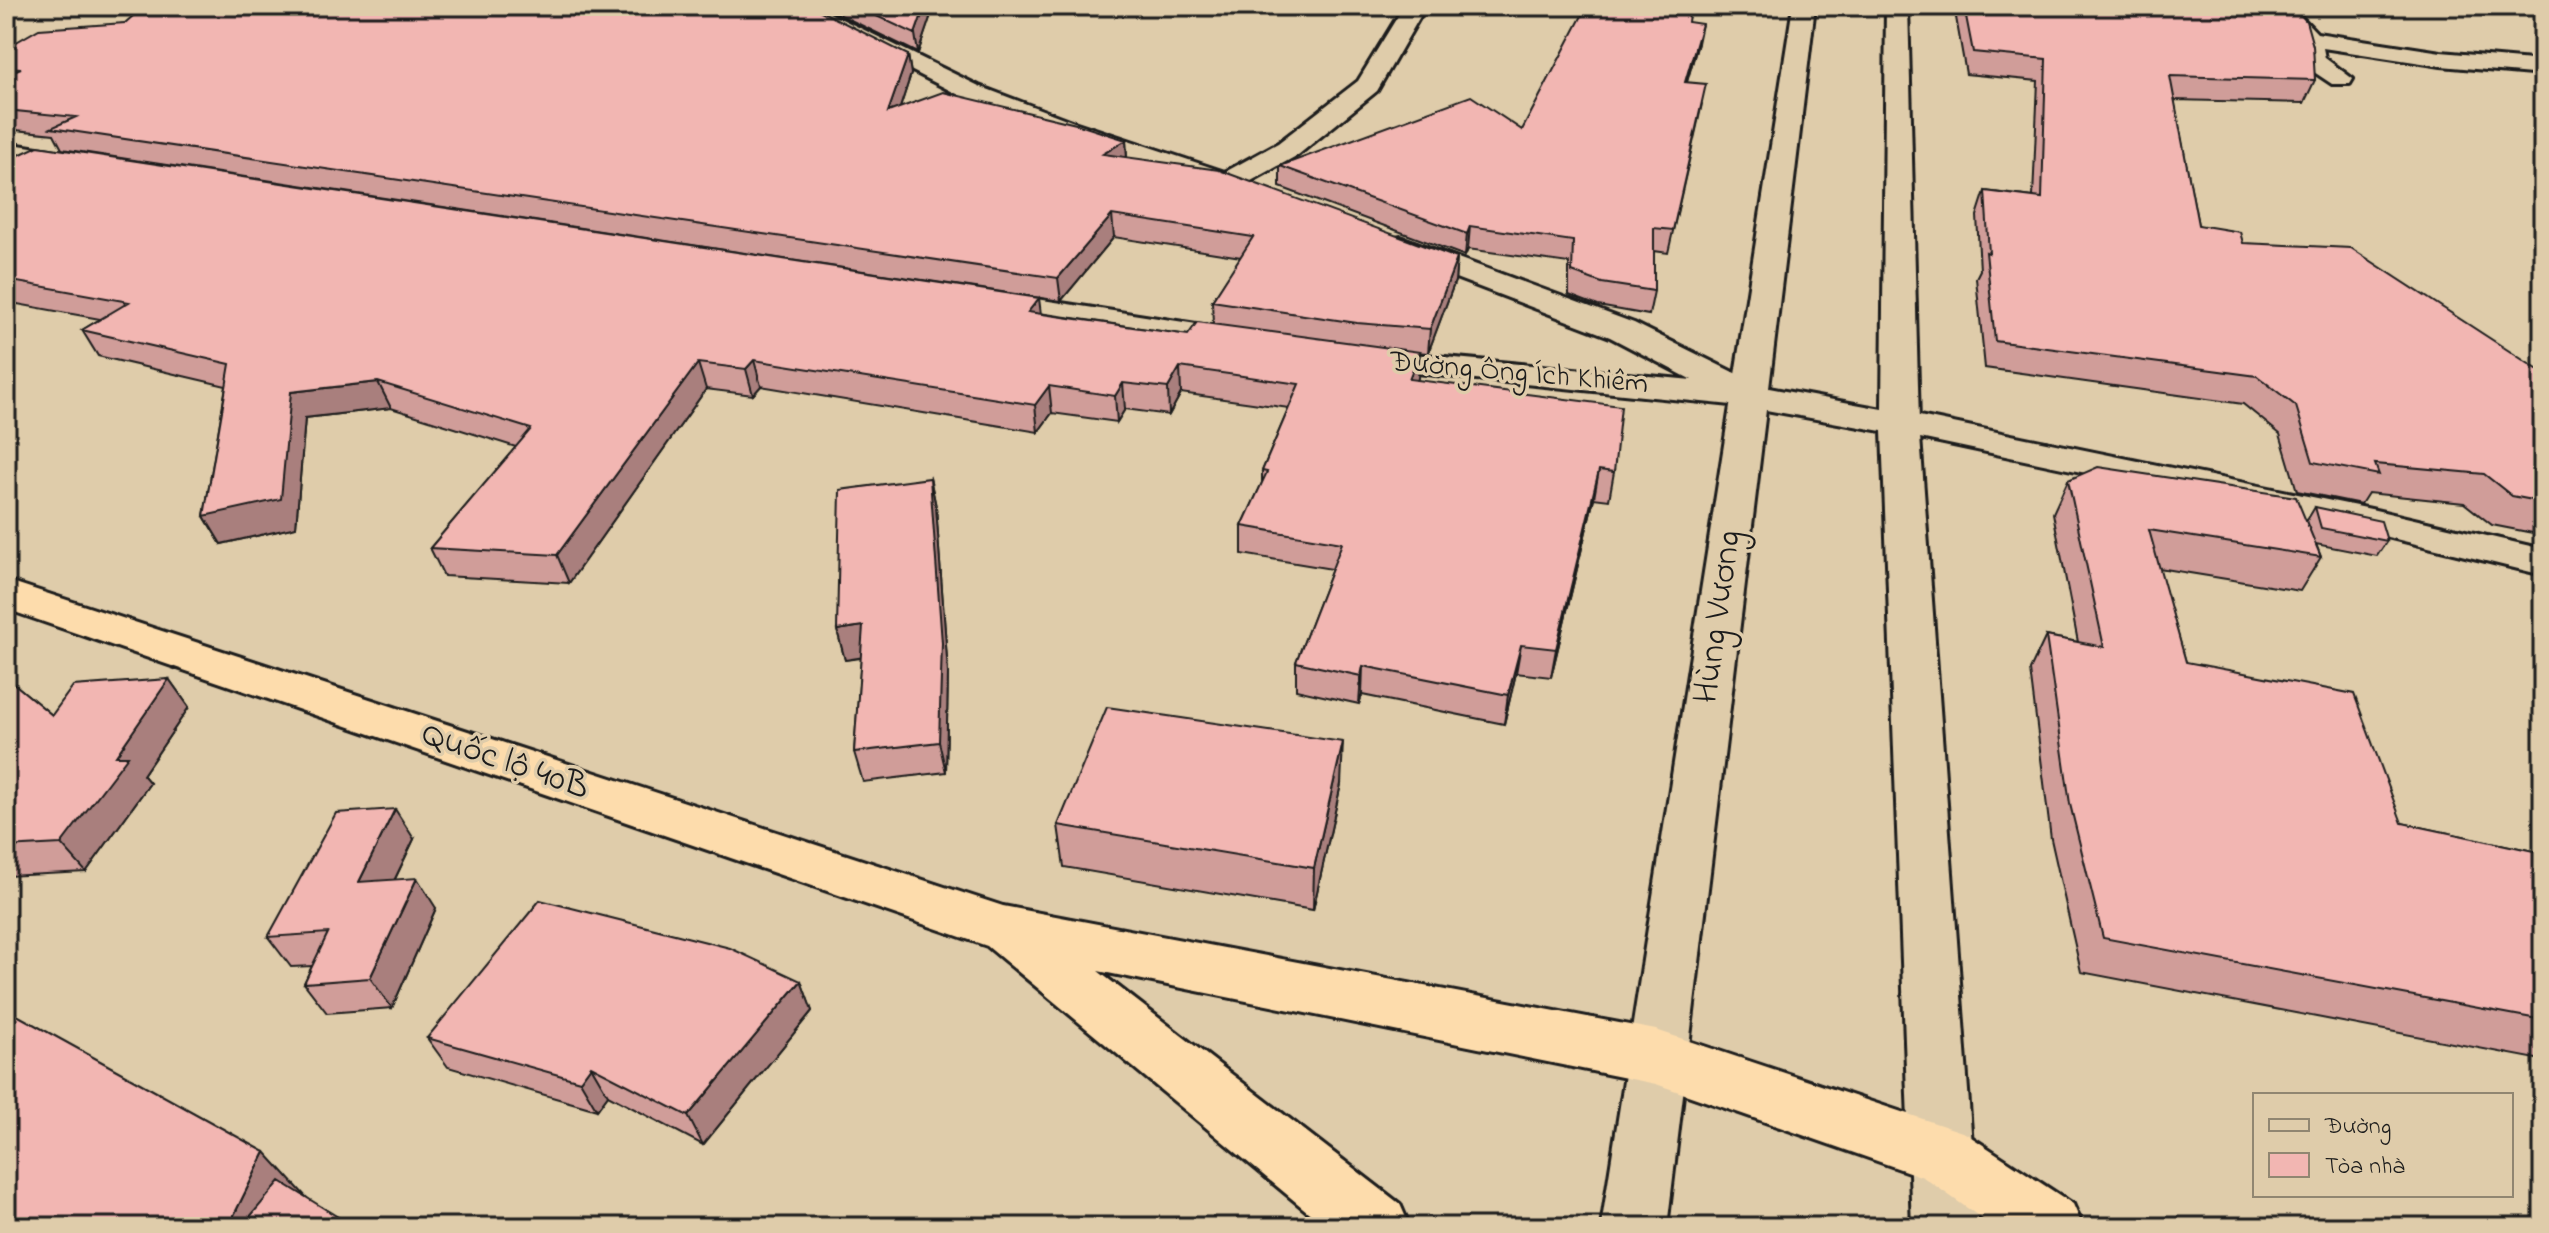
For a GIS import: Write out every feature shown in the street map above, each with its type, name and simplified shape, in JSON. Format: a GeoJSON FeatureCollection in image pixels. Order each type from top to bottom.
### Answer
{"type":"FeatureCollection","features":[{"type":"Feature","properties":{"kind":"highway","name":"Quốc lộ 40B"},"geometry":{"type":"LineString","coordinates":[[6,594],[1003,929]]}},
{"type":"Feature","properties":{"kind":"highway"},"geometry":{"type":"LineString","coordinates":[[1003,929],[1656,1057],[1943,1154],[2050,1227]]}},
{"type":"Feature","properties":{"kind":"highway"},"geometry":{"type":"LineString","coordinates":[[1003,929],[1377,1227]]}},
{"type":"Feature","properties":{"kind":"street"},"geometry":{"type":"LineString","coordinates":[[797,6],[970,91],[1065,128],[1267,196]]}},
{"type":"Feature","properties":{"kind":"street"},"geometry":{"type":"LineString","coordinates":[[1227,182],[1288,149],[1368,86],[1415,6]]}},
{"type":"Feature","properties":{"kind":"street","name":"Hùng Vương"},"geometry":{"type":"LineString","coordinates":[[1634,1227],[1804,6]]}},
{"type":"Feature","properties":{"kind":"street"},"geometry":{"type":"LineString","coordinates":[[1897,6],[1900,423],[1945,1227]]}},
{"type":"Feature","properties":{"kind":"street"},"geometry":{"type":"LineString","coordinates":[[2279,6],[2310,39],[2314,61],[2341,79]]}},
{"type":"Feature","properties":{"kind":"street"},"geometry":{"type":"LineString","coordinates":[[2310,39],[2441,59],[2543,68]]}},
{"type":"Feature","properties":{"kind":"street"},"geometry":{"type":"LineString","coordinates":[[6,151],[116,168]]}},
{"type":"Feature","properties":{"kind":"street"},"geometry":{"type":"LineString","coordinates":[[1378,238],[1622,330],[1751,396],[1900,423],[2371,521],[2543,562]]}},
{"type":"Feature","properties":{"kind":"street"},"geometry":{"type":"LineString","coordinates":[[948,296],[1278,347]]}},
{"type":"Feature","properties":{"kind":"street","name":"Đường Ông Ích Khiêm"},"geometry":{"type":"LineString","coordinates":[[1325,354],[1751,396]]}},
{"type":"Feature","properties":{"kind":"building"},"geometry":{"type":"Polygon","coordinates":[[[144,6],[811,6],[908,55],[888,112],[943,92],[1076,124],[1126,140],[1103,154],[1219,170],[1457,258],[1430,329],[1357,323],[1212,301],[1253,237],[1112,215],[1058,278],[51,128],[76,117],[6,110],[6,74],[21,68],[6,67],[6,48],[39,29],[125,23],[144,6]]]}},
{"type":"Feature","properties":{"kind":"building"},"geometry":{"type":"Polygon","coordinates":[[[855,6],[925,6],[915,34],[855,6]]]}},
{"type":"Feature","properties":{"kind":"building"},"geometry":{"type":"Polygon","coordinates":[[[1587,6],[1690,6],[1688,22],[1702,24],[1685,82],[1706,84],[1673,230],[1654,228],[1654,291],[1602,283],[1572,272],[1573,241],[1470,226],[1467,234],[1280,166],[1471,96],[1522,130],[1587,6]]]}},
{"type":"Feature","properties":{"kind":"building"},"geometry":{"type":"Polygon","coordinates":[[[1964,6],[2293,6],[2306,21],[2313,46],[2315,80],[2170,76],[2198,225],[2240,232],[2243,243],[2351,248],[2543,373],[2543,390],[2538,391],[2543,394],[2543,502],[2512,496],[2484,474],[2375,464],[2379,475],[2313,462],[2296,406],[2257,376],[1995,341],[1986,252],[1989,253],[1985,191],[2042,198],[2046,59],[1973,52],[1964,6]]]}},
{"type":"Feature","properties":{"kind":"building"},"geometry":{"type":"Polygon","coordinates":[[[38,146],[1039,298],[1028,312],[1188,335],[1197,322],[1420,352],[1409,379],[1621,406],[1614,472],[1599,470],[1556,649],[1521,645],[1508,695],[1363,666],[1361,676],[1296,662],[1342,543],[1242,526],[1267,472],[1262,471],[1299,384],[1180,367],[1168,388],[1123,383],[1115,396],[1049,386],[1035,405],[754,360],[746,369],[698,363],[557,555],[430,548],[531,429],[378,382],[291,392],[281,499],[204,516],[230,364],[82,330],[129,302],[6,280],[6,161],[38,146]]]}},
{"type":"Feature","properties":{"kind":"building"},"geometry":{"type":"Polygon","coordinates":[[[2098,467],[2296,497],[2321,557],[2149,530],[2186,662],[2354,694],[2402,823],[2543,853],[2543,1020],[2103,938],[2070,804],[2046,636],[2104,647],[2068,480],[2098,467]]]}},
{"type":"Feature","properties":{"kind":"building"},"geometry":{"type":"Polygon","coordinates":[[[930,478],[942,643],[939,742],[854,752],[863,626],[837,630],[840,490],[930,478]]]}},
{"type":"Feature","properties":{"kind":"building"},"geometry":{"type":"Polygon","coordinates":[[[2315,507],[2381,521],[2387,541],[2321,528],[2315,507]]]}},
{"type":"Feature","properties":{"kind":"building"},"geometry":{"type":"Polygon","coordinates":[[[6,677],[52,715],[73,686],[169,679],[116,756],[128,756],[61,844],[6,847],[6,677]]]}},
{"type":"Feature","properties":{"kind":"building"},"geometry":{"type":"Polygon","coordinates":[[[1107,707],[1343,742],[1314,868],[1058,825],[1107,707]]]}},
{"type":"Feature","properties":{"kind":"building"},"geometry":{"type":"Polygon","coordinates":[[[395,809],[359,882],[417,878],[370,978],[304,983],[328,933],[268,937],[336,813],[395,809]]]}},
{"type":"Feature","properties":{"kind":"building"},"geometry":{"type":"Polygon","coordinates":[[[540,900],[730,948],[801,981],[688,1116],[591,1066],[580,1081],[427,1038],[540,900]]]}},
{"type":"Feature","properties":{"kind":"building"},"geometry":{"type":"Polygon","coordinates":[[[6,1009],[265,1152],[233,1217],[244,1224],[280,1181],[354,1227],[6,1227],[6,1009]]]}}]}
